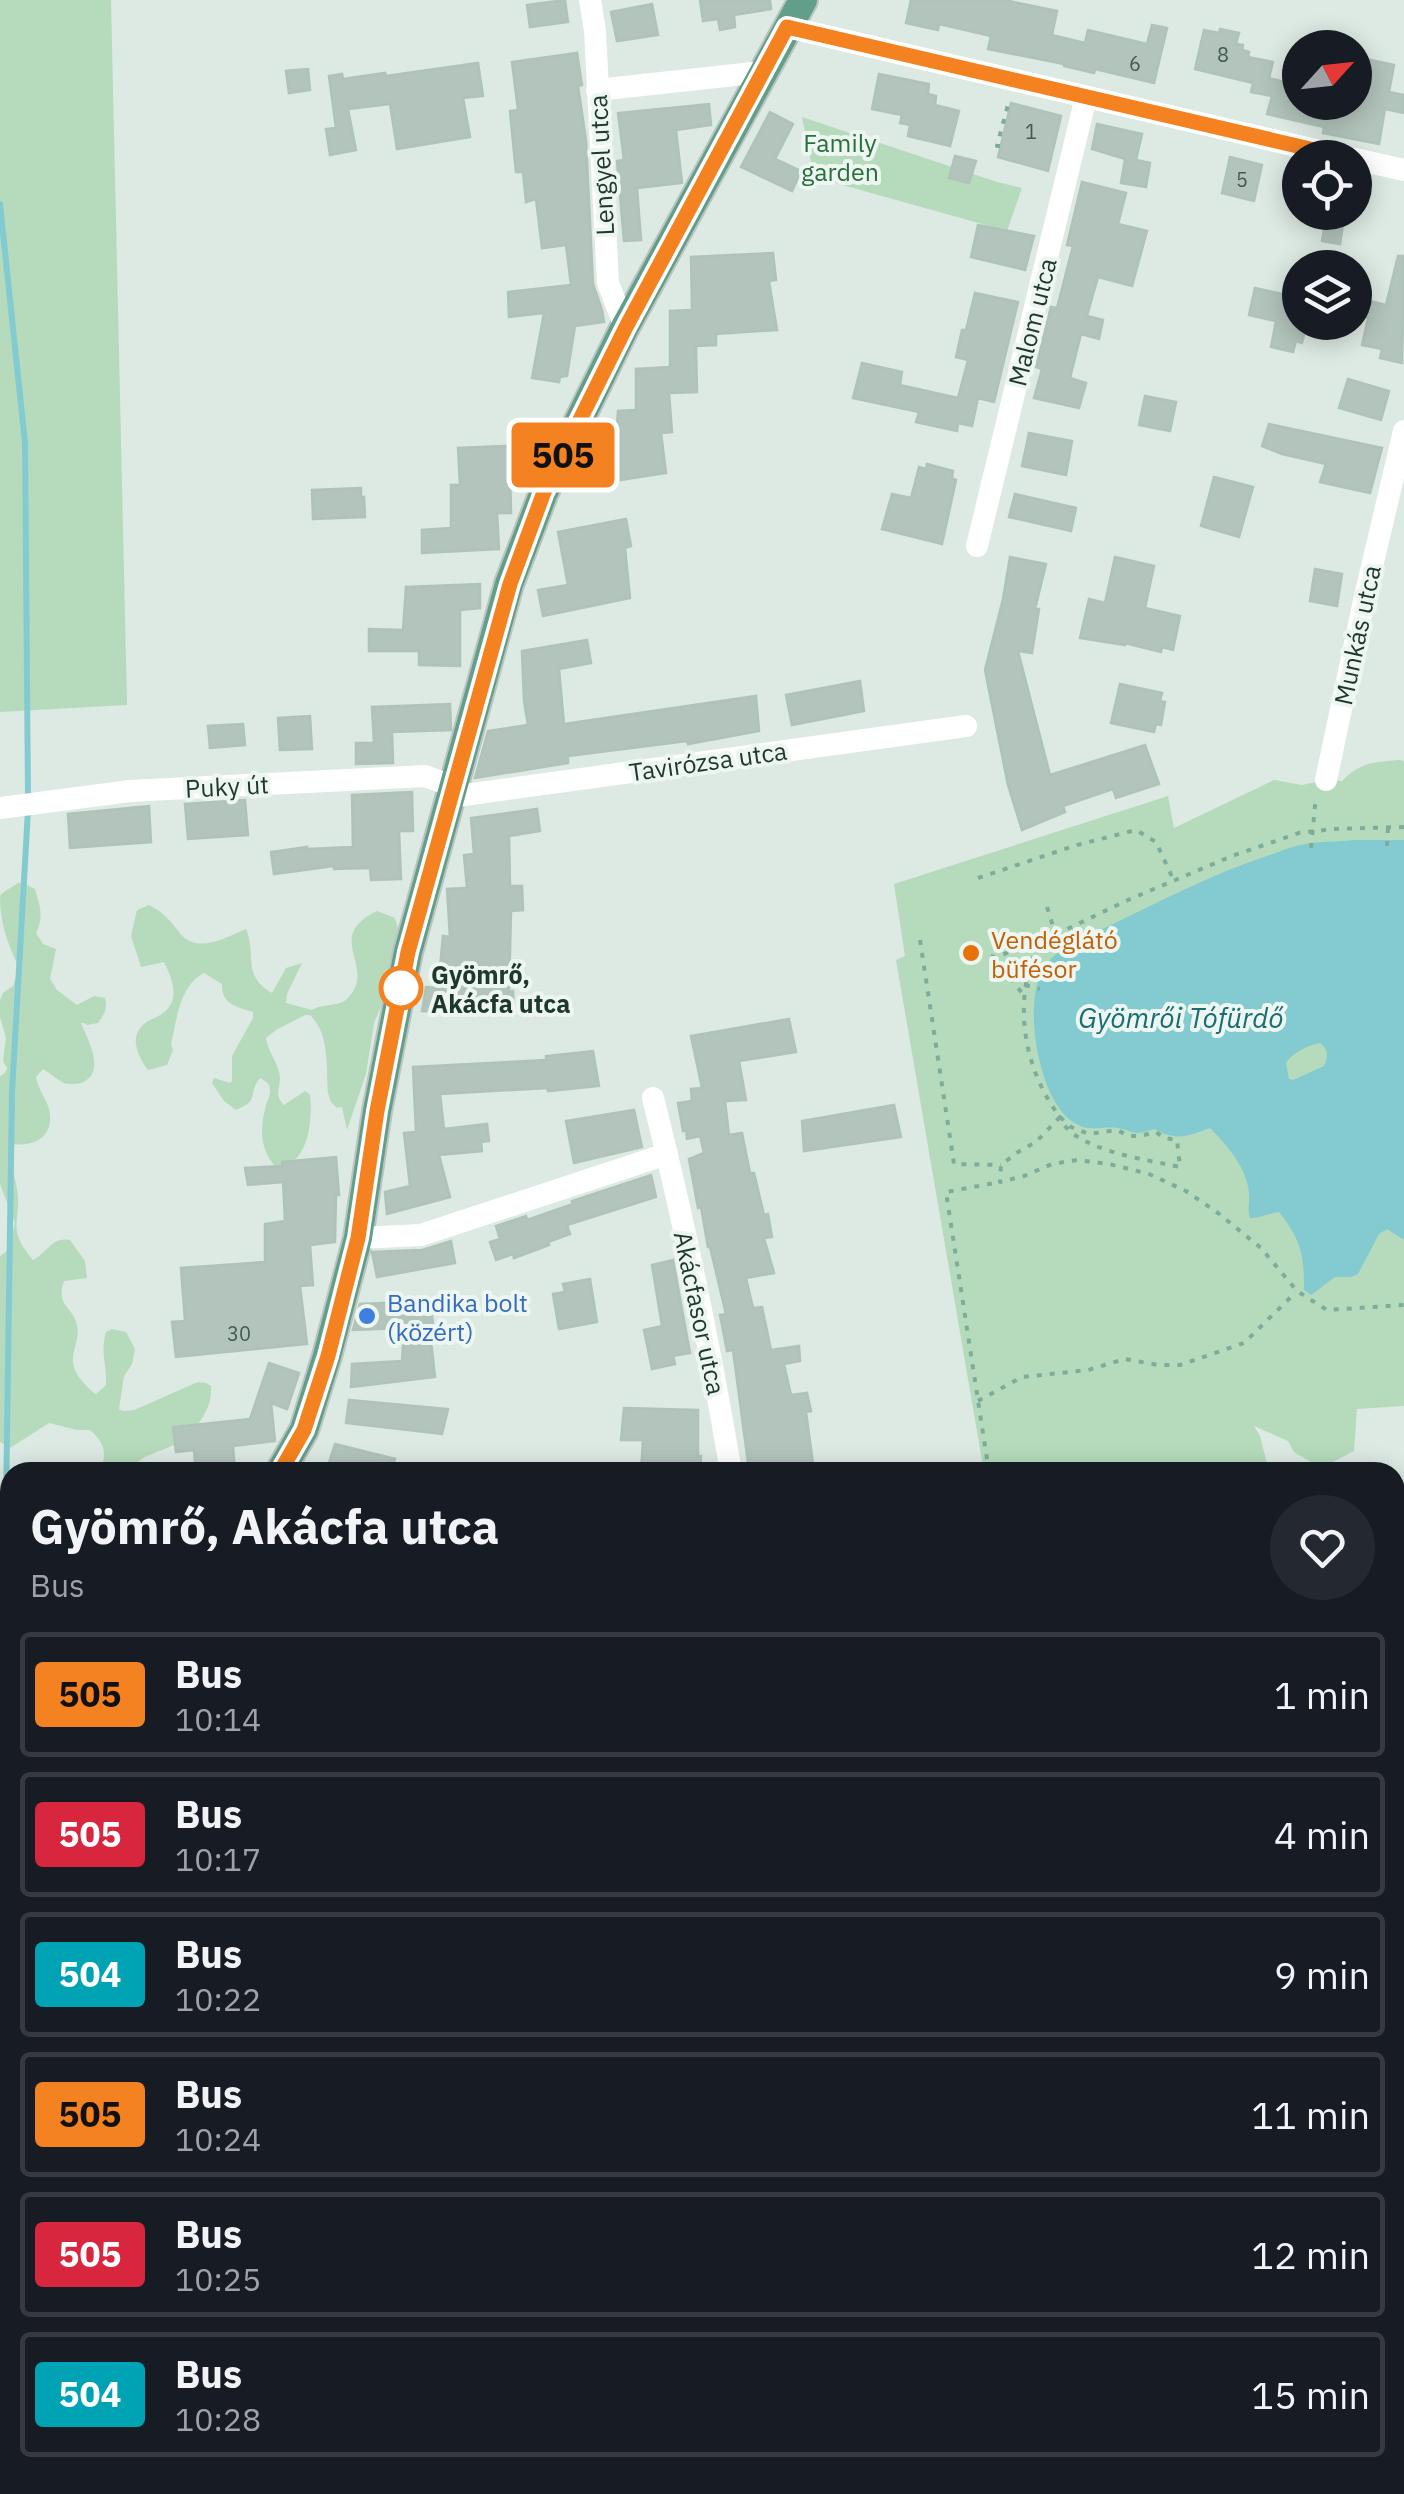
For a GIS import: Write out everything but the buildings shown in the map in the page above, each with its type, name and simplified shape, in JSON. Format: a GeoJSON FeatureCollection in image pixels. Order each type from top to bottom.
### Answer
{"type":"FeatureCollection","features":[{"type":"Feature","properties":{"kind":"main road"},"geometry":{"type":"LineString","coordinates":[[286,1462],[304,1430],[328,1356],[358,1238],[377,1111],[408,952],[510,584],[544,492],[626,327],[803,0]]}},
{"type":"Feature","properties":{"kind":"street","name":"Lengyel utca"},"geometry":{"type":"LineString","coordinates":[[590,0],[595,31],[608,283],[626,327]]}},
{"type":"Feature","properties":{"kind":"street"},"geometry":{"type":"LineString","coordinates":[[787,27],[1282,142]]}},
{"type":"Feature","properties":{"kind":"street"},"geometry":{"type":"LineString","coordinates":[[597,90],[762,72]]}},
{"type":"Feature","properties":{"kind":"street","name":"Malom utca"},"geometry":{"type":"LineString","coordinates":[[977,546],[1086,97]]}},
{"type":"Feature","properties":{"kind":"street"},"geometry":{"type":"LineString","coordinates":[[1372,163],[1404,170]]}},
{"type":"Feature","properties":{"kind":"street","name":"Munkás utca"},"geometry":{"type":"LineString","coordinates":[[1326,780],[1364,596],[1404,431]]}},
{"type":"Feature","properties":{"kind":"street","name":"Tavirózsa utca"},"geometry":{"type":"LineString","coordinates":[[451,791],[966,726]]}},
{"type":"Feature","properties":{"kind":"street","name":"Puky út"},"geometry":{"type":"LineString","coordinates":[[9,807],[130,791],[425,776],[451,791]]}},
{"type":"Feature","properties":{"kind":"street","name":"Akácfasor utca"},"geometry":{"type":"LineString","coordinates":[[653,1098],[728,1462]]}},
{"type":"Feature","properties":{"kind":"street"},"geometry":{"type":"LineString","coordinates":[[358,1238],[421,1235],[667,1154]]}},
{"type":"Feature","properties":{"kind":"path"},"geometry":{"type":"LineString","coordinates":[[1000,146],[1012,91]]}},
{"type":"Feature","properties":{"kind":"path"},"geometry":{"type":"LineString","coordinates":[[1311,848],[1315,806]]}},
{"type":"Feature","properties":{"kind":"path"},"geometry":{"type":"LineString","coordinates":[[1387,846],[1388,827]]}},
{"type":"Feature","properties":{"kind":"path"},"geometry":{"type":"LineString","coordinates":[[978,954],[995,957],[1040,942],[1232,856],[1311,831],[1404,827]]}},
{"type":"Feature","properties":{"kind":"path"},"geometry":{"type":"LineString","coordinates":[[978,878],[1136,830],[1156,842],[1174,880]]}},
{"type":"Feature","properties":{"kind":"path"},"geometry":{"type":"LineString","coordinates":[[1048,906],[1055,934]]}},
{"type":"Feature","properties":{"kind":"path"},"geometry":{"type":"LineString","coordinates":[[920,940],[954,1164],[1001,1165],[1036,1142],[1060,1117]]}},
{"type":"Feature","properties":{"kind":"path"},"geometry":{"type":"LineString","coordinates":[[1040,942],[1025,984],[1026,1034],[1032,1062],[1063,1126],[1083,1142],[1180,1167],[1176,1137],[1164,1138],[1156,1132],[1130,1136],[1117,1130],[1089,1134],[1071,1127],[1060,1117]]}},
{"type":"Feature","properties":{"kind":"path"},"geometry":{"type":"LineString","coordinates":[[995,957],[1024,996]]}},
{"type":"Feature","properties":{"kind":"path"},"geometry":{"type":"LineString","coordinates":[[1025,984],[1040,989]]}},
{"type":"Feature","properties":{"kind":"path"},"geometry":{"type":"LineString","coordinates":[[987,1462],[946,1192],[1024,1176],[1052,1164],[1077,1160],[1109,1164],[1149,1174],[1218,1212],[1261,1248],[1297,1291],[1327,1310],[1404,1305]]}},
{"type":"Feature","properties":{"kind":"path"},"geometry":{"type":"LineString","coordinates":[[1000,1182],[1001,1165]]}},
{"type":"Feature","properties":{"kind":"path"},"geometry":{"type":"LineString","coordinates":[[978,1401],[1022,1378],[1088,1370],[1126,1359],[1180,1365],[1228,1349],[1244,1343],[1297,1291]]}},
{"type":"Feature","properties":{"kind":"green space"},"geometry":{"type":"Polygon","coordinates":[[[0,0],[111,0],[127,705],[0,712],[0,0]]]}},
{"type":"Feature","properties":{"kind":"green space","name":"Family garden"},"geometry":{"type":"Polygon","coordinates":[[[802,117],[1022,188],[1007,231],[814,177],[802,117]]]}},
{"type":"Feature","properties":{"kind":"green space"},"geometry":{"type":"Polygon","coordinates":[[[1382,761],[1404,761],[1404,1406],[1357,1409],[1354,1451],[1333,1462],[1311,1462],[1294,1452],[1288,1441],[1254,1426],[1266,1462],[982,1462],[896,960],[905,956],[894,884],[1168,796],[1174,828],[1274,780],[1302,785],[1342,781],[1355,770],[1382,761]]]}},
{"type":"Feature","properties":{"kind":"green space"},"geometry":{"type":"Polygon","coordinates":[[[18,883],[35,889],[41,916],[36,933],[43,944],[56,949],[50,979],[57,990],[77,1005],[94,996],[105,998],[106,1005],[98,1023],[81,1023],[93,1056],[89,1078],[66,1084],[43,1069],[36,1077],[50,1118],[43,1137],[15,1144],[13,1151],[19,1240],[33,1260],[54,1243],[70,1240],[85,1261],[87,1278],[64,1281],[62,1296],[77,1326],[75,1369],[94,1393],[106,1385],[104,1346],[106,1332],[112,1329],[126,1332],[135,1349],[124,1376],[119,1409],[134,1410],[198,1382],[211,1386],[209,1404],[196,1427],[175,1444],[137,1462],[103,1462],[104,1449],[90,1430],[49,1423],[10,1448],[0,1442],[0,1256],[9,1250],[15,1223],[0,1184],[0,1076],[7,1068],[3,1061],[6,1038],[0,1000],[13,986],[19,968],[5,934],[1,894],[18,883]]]}},
{"type":"Feature","properties":{"kind":"green space"},"geometry":{"type":"Polygon","coordinates":[[[149,905],[186,939],[202,944],[246,929],[256,979],[272,993],[286,968],[302,963],[286,1003],[312,1010],[345,1001],[356,986],[352,942],[353,931],[361,921],[377,911],[395,918],[399,931],[395,958],[374,1023],[366,1074],[347,1130],[342,1107],[331,1102],[328,1093],[321,1032],[310,1015],[305,1015],[266,1038],[279,1072],[278,1093],[284,1105],[305,1091],[310,1095],[309,1129],[302,1151],[287,1165],[276,1167],[262,1138],[268,1084],[260,1078],[251,1100],[236,1110],[212,1083],[214,1078],[232,1081],[232,1056],[253,1012],[231,1004],[224,996],[222,984],[204,973],[184,995],[167,1065],[148,1070],[139,1054],[138,1031],[169,1008],[173,995],[164,962],[141,967],[131,936],[137,910],[149,905]]]}},
{"type":"Feature","properties":{"kind":"water","name":"Gyömrői Tófürdő"},"geometry":{"type":"Polygon","coordinates":[[[1404,840],[1404,1240],[1387,1229],[1379,1234],[1358,1274],[1335,1277],[1311,1295],[1304,1290],[1297,1239],[1279,1212],[1250,1218],[1249,1193],[1240,1166],[1210,1128],[1182,1136],[1154,1129],[1137,1133],[1090,1128],[1073,1122],[1061,1110],[1042,1072],[1034,1001],[1045,966],[1078,940],[1245,864],[1300,845],[1404,840]],[[1323,1045],[1305,1048],[1289,1059],[1289,1079],[1324,1066],[1327,1053],[1323,1045]]]}},
{"type":"Feature","properties":{"kind":"waterway"},"geometry":{"type":"LineString","coordinates":[[0,204],[25,443],[28,797]]}},
{"type":"Feature","properties":{"kind":"waterway"},"geometry":{"type":"LineString","coordinates":[[7,1462],[12,1092],[28,810]]}},
{"type":"Feature","properties":{"kind":"bus line","name":"505"},"geometry":{"type":"LineString","coordinates":[[286,1462],[304,1430],[328,1356],[358,1238],[377,1111],[408,952],[510,584],[544,492],[626,327],[787,27],[1282,142]]}},
{"type":"Feature","properties":{"kind":"place","name":"Vendéglátó büfésor"},"geometry":{"type":"Point","coordinates":[971,953]}},
{"type":"Feature","properties":{"kind":"place","name":"Gyömrő, Akácfa utca"},"geometry":{"type":"Point","coordinates":[401,988]}},
{"type":"Feature","properties":{"kind":"place","name":"Bandika bolt (közért)"},"geometry":{"type":"Point","coordinates":[367,1316]}}]}
